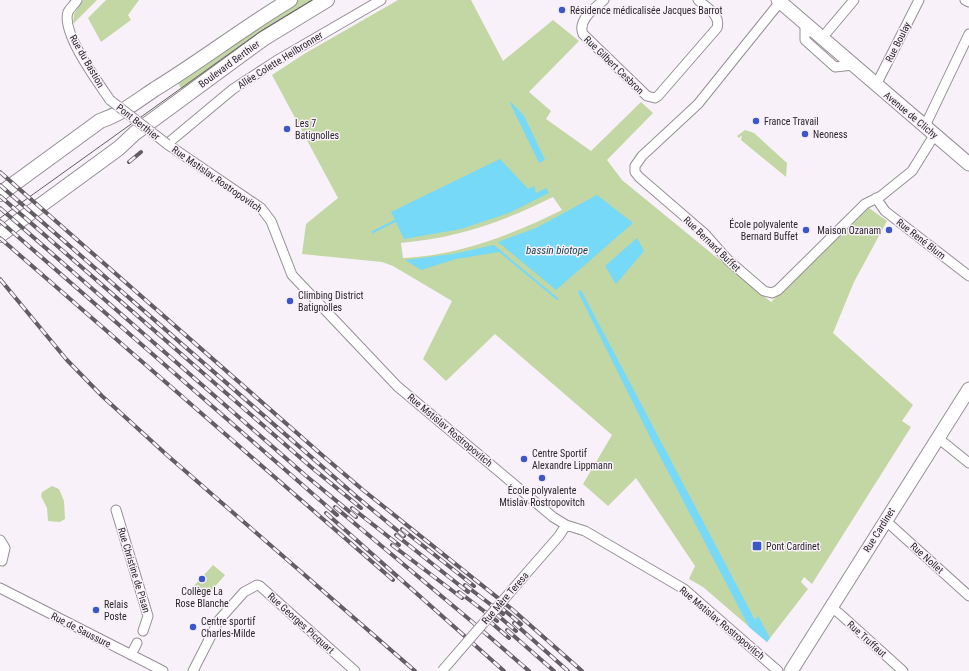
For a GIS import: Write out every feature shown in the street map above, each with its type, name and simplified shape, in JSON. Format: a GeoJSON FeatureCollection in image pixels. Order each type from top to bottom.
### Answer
{"type":"FeatureCollection","features":[{"type":"Feature","properties":{"kind":"main road","name":"Boulevard Berthier"},"geometry":{"type":"LineString","coordinates":[[0,194],[100,121],[115,116],[180,74],[255,21],[290,0]]}},
{"type":"Feature","properties":{"kind":"main road","name":"Boulevard Berthier"},"geometry":{"type":"LineString","coordinates":[[0,235],[119,148],[135,133],[262,39],[327,0]]}},
{"type":"Feature","properties":{"kind":"main road","name":"Avenue de Clichy"},"geometry":{"type":"LineString","coordinates":[[779,1],[969,164]]}},
{"type":"Feature","properties":{"kind":"main road","name":"Boulevard Berthier"},"geometry":{"type":"LineString","coordinates":[[0,205],[106,128],[115,116]]}},
{"type":"Feature","properties":{"kind":"main road","name":"Boulevard Berthier"},"geometry":{"type":"LineString","coordinates":[[0,224],[115,141],[135,133]]}},
{"type":"Feature","properties":{"kind":"main road","name":"Rue Cardinet"},"geometry":{"type":"LineString","coordinates":[[791,671],[969,389]]}},
{"type":"Feature","properties":{"kind":"street","name":"Rue du Bastion"},"geometry":{"type":"LineString","coordinates":[[78,0],[68,12],[67,22],[71,37],[109,98]]}},
{"type":"Feature","properties":{"kind":"street","name":"Allée Colette Heilbronner"},"geometry":{"type":"LineString","coordinates":[[167,144],[233,89],[270,65],[381,0]]}},
{"type":"Feature","properties":{"kind":"street","name":"Rue Gilbert Cesbron"},"geometry":{"type":"LineString","coordinates":[[604,0],[585,19],[581,28],[583,34],[647,96],[655,98],[717,28],[718,22],[715,14],[698,0]]}},
{"type":"Feature","properties":{"kind":"street"},"geometry":{"type":"LineString","coordinates":[[822,38],[854,0]]}},
{"type":"Feature","properties":{"kind":"street","name":"Rue Boulay"},"geometry":{"type":"LineString","coordinates":[[876,85],[919,0]]}},
{"type":"Feature","properties":{"kind":"street"},"geometry":{"type":"LineString","coordinates":[[965,0],[969,2]]}},
{"type":"Feature","properties":{"kind":"street","name":"Rue Bernard Buffet"},"geometry":{"type":"LineString","coordinates":[[779,1],[698,104],[639,159],[635,166],[635,172],[704,234],[728,260],[764,291],[772,293],[778,290],[865,204],[876,198],[912,171],[969,34]]}},
{"type":"Feature","properties":{"kind":"street"},"geometry":{"type":"LineString","coordinates":[[805,23],[805,40],[820,54],[835,67],[853,65]]}},
{"type":"Feature","properties":{"kind":"street","name":"Pont Berthier"},"geometry":{"type":"LineString","coordinates":[[109,98],[167,144]]}},
{"type":"Feature","properties":{"kind":"street","name":"Rue Mstislav Rostropovitch"},"geometry":{"type":"LineString","coordinates":[[167,144],[261,208],[271,221],[292,275],[398,386],[553,517],[566,525],[585,532],[684,589],[778,671]]}},
{"type":"Feature","properties":{"kind":"street","name":"Rue René Blum"},"geometry":{"type":"LineString","coordinates":[[876,198],[885,211],[969,276]]}},
{"type":"Feature","properties":{"kind":"street"},"geometry":{"type":"LineString","coordinates":[[938,438],[969,463]]}},
{"type":"Feature","properties":{"kind":"street","name":"Rue Christine de Pisan"},"geometry":{"type":"LineString","coordinates":[[116,510],[148,616],[143,631]]}},
{"type":"Feature","properties":{"kind":"street","name":"Rue Nollet"},"geometry":{"type":"LineString","coordinates":[[885,520],[969,596]]}},
{"type":"Feature","properties":{"kind":"street","name":"Rue Mère Teresa"},"geometry":{"type":"LineString","coordinates":[[442,671],[559,536],[566,525]]}},
{"type":"Feature","properties":{"kind":"street"},"geometry":{"type":"LineString","coordinates":[[0,540],[5,548],[2,561]]}},
{"type":"Feature","properties":{"kind":"street","name":"Rue Georges Picquart"},"geometry":{"type":"LineString","coordinates":[[193,671],[219,620],[244,592],[257,585],[260,586],[355,671]]}},
{"type":"Feature","properties":{"kind":"street","name":"Rue de Saussure"},"geometry":{"type":"LineString","coordinates":[[0,588],[163,671]]}},
{"type":"Feature","properties":{"kind":"street","name":"Rue Truffaut"},"geometry":{"type":"LineString","coordinates":[[831,607],[903,671]]}},
{"type":"Feature","properties":{"kind":"street"},"geometry":{"type":"LineString","coordinates":[[131,655],[137,643]]}},
{"type":"Feature","properties":{"kind":"green space"},"geometry":{"type":"Polygon","coordinates":[[[83,0],[97,0],[73,24],[74,14],[83,0]]]}},
{"type":"Feature","properties":{"kind":"green space"},"geometry":{"type":"Polygon","coordinates":[[[106,0],[139,0],[128,15],[131,20],[101,42],[88,18],[106,0]]]}},
{"type":"Feature","properties":{"kind":"green space"},"geometry":{"type":"Polygon","coordinates":[[[296,0],[317,0],[183,91],[177,82],[296,0]]]}},
{"type":"Feature","properties":{"kind":"green space"},"geometry":{"type":"Polygon","coordinates":[[[398,0],[471,0],[503,61],[553,20],[579,41],[529,92],[551,111],[546,119],[591,151],[641,102],[653,113],[607,160],[622,180],[771,302],[869,208],[887,221],[854,282],[833,333],[913,405],[902,421],[911,427],[812,584],[804,577],[801,582],[808,589],[767,642],[703,587],[689,579],[695,566],[636,478],[608,506],[583,484],[612,435],[495,334],[446,381],[423,359],[452,301],[393,266],[382,262],[302,254],[306,224],[338,198],[272,75],[304,54],[398,0]],[[553,197],[480,228],[422,241],[401,243],[403,258],[445,253],[485,242],[524,228],[562,210],[553,197]]]}},
{"type":"Feature","properties":{"kind":"green space"},"geometry":{"type":"Polygon","coordinates":[[[745,130],[754,133],[787,163],[786,177],[741,140],[742,135],[739,138],[737,136],[745,130]]]}},
{"type":"Feature","properties":{"kind":"green space"},"geometry":{"type":"Polygon","coordinates":[[[52,486],[59,489],[64,501],[65,519],[60,522],[48,521],[47,508],[41,496],[42,492],[52,486]]]}},
{"type":"Feature","properties":{"kind":"green space"},"geometry":{"type":"Polygon","coordinates":[[[213,565],[225,575],[204,599],[192,588],[213,565]]]}},
{"type":"Feature","properties":{"kind":"water"},"geometry":{"type":"Polygon","coordinates":[[[511,102],[524,116],[545,160],[539,163],[510,103],[511,102]]]}},
{"type":"Feature","properties":{"kind":"water"},"geometry":{"type":"Polygon","coordinates":[[[500,159],[528,189],[534,186],[536,193],[546,188],[549,193],[509,213],[461,229],[404,239],[391,212],[500,159]]]}},
{"type":"Feature","properties":{"kind":"water","name":"bassin biotope"},"geometry":{"type":"Polygon","coordinates":[[[597,195],[633,223],[556,290],[498,242],[536,228],[597,195]]]}},
{"type":"Feature","properties":{"kind":"water"},"geometry":{"type":"Polygon","coordinates":[[[637,238],[644,251],[616,284],[605,266],[637,238]]]}},
{"type":"Feature","properties":{"kind":"water","name":"bassin biotope"},"geometry":{"type":"Polygon","coordinates":[[[494,245],[559,299],[557,300],[499,252],[456,259],[421,270],[405,260],[453,254],[494,245]]]}},
{"type":"Feature","properties":{"kind":"water"},"geometry":{"type":"Polygon","coordinates":[[[581,290],[755,620],[758,616],[770,638],[767,642],[749,627],[653,443],[578,292],[581,290]]]}},
{"type":"Feature","properties":{"kind":"waterway"},"geometry":{"type":"LineString","coordinates":[[373,232],[395,221]]}},
{"type":"Feature","properties":{"kind":"tram line"},"geometry":{"type":"LineString","coordinates":[[0,218],[261,31],[312,0]]}},
{"type":"Feature","properties":{"kind":"railway"},"geometry":{"type":"LineString","coordinates":[[129,162],[141,152]]}},
{"type":"Feature","properties":{"kind":"railway"},"geometry":{"type":"LineString","coordinates":[[0,172],[322,455],[363,490],[513,610],[582,671]]}},
{"type":"Feature","properties":{"kind":"railway"},"geometry":{"type":"LineString","coordinates":[[0,185],[357,497],[404,536]]}},
{"type":"Feature","properties":{"kind":"railway"},"geometry":{"type":"LineString","coordinates":[[0,196],[311,467],[361,508]]}},
{"type":"Feature","properties":{"kind":"railway"},"geometry":{"type":"LineString","coordinates":[[0,208],[305,475],[356,517]]}},
{"type":"Feature","properties":{"kind":"railway"},"geometry":{"type":"LineString","coordinates":[[0,221],[337,515]]}},
{"type":"Feature","properties":{"kind":"railway"},"geometry":{"type":"LineString","coordinates":[[0,238],[393,580]]}},
{"type":"Feature","properties":{"kind":"railway"},"geometry":{"type":"LineString","coordinates":[[0,279],[66,359],[102,396],[168,456],[415,671]]}},
{"type":"Feature","properties":{"kind":"railway"},"geometry":{"type":"LineString","coordinates":[[335,507],[529,671]]}},
{"type":"Feature","properties":{"kind":"railway"},"geometry":{"type":"LineString","coordinates":[[352,508],[399,545]]}},
{"type":"Feature","properties":{"kind":"railway"},"geometry":{"type":"LineString","coordinates":[[326,513],[504,671]]}},
{"type":"Feature","properties":{"kind":"railway"},"geometry":{"type":"LineString","coordinates":[[402,529],[474,586]]}},
{"type":"Feature","properties":{"kind":"railway"},"geometry":{"type":"LineString","coordinates":[[396,535],[468,592]]}},
{"type":"Feature","properties":{"kind":"railway"},"geometry":{"type":"LineString","coordinates":[[392,545],[462,598]]}},
{"type":"Feature","properties":{"kind":"railway"},"geometry":{"type":"LineString","coordinates":[[465,585],[503,614]]}},
{"type":"Feature","properties":{"kind":"railway"},"geometry":{"type":"LineString","coordinates":[[459,592],[497,621]]}},
{"type":"Feature","properties":{"kind":"railway"},"geometry":{"type":"LineString","coordinates":[[499,606],[521,624]]}},
{"type":"Feature","properties":{"kind":"railway"},"geometry":{"type":"LineString","coordinates":[[495,613],[516,631]]}},
{"type":"Feature","properties":{"kind":"railway"},"geometry":{"type":"LineString","coordinates":[[488,620],[509,638]]}},
{"type":"Feature","properties":{"kind":"railway"},"geometry":{"type":"LineString","coordinates":[[514,623],[568,671]]}},
{"type":"Feature","properties":{"kind":"railway"},"geometry":{"type":"LineString","coordinates":[[507,630],[554,671]]}},
{"type":"Feature","properties":{"kind":"place","name":"Résidence médicalisée Jacques Barrot"},"geometry":{"type":"Point","coordinates":[562,10]}},
{"type":"Feature","properties":{"kind":"place","name":"France Travail"},"geometry":{"type":"Point","coordinates":[756,121]}},
{"type":"Feature","properties":{"kind":"place","name":"Les 7 Batignolles"},"geometry":{"type":"Point","coordinates":[287,129]}},
{"type":"Feature","properties":{"kind":"place","name":"Neoness"},"geometry":{"type":"Point","coordinates":[805,134]}},
{"type":"Feature","properties":{"kind":"place","name":"École polyvalente Bernard Buffet"},"geometry":{"type":"Point","coordinates":[806,230]}},
{"type":"Feature","properties":{"kind":"place","name":"Maison Ozanam"},"geometry":{"type":"Point","coordinates":[889,230]}},
{"type":"Feature","properties":{"kind":"place","name":"Climbing District Batignolles"},"geometry":{"type":"Point","coordinates":[290,301]}},
{"type":"Feature","properties":{"kind":"place","name":"Centre Sportif Alexandre Lippmann"},"geometry":{"type":"Point","coordinates":[524,459]}},
{"type":"Feature","properties":{"kind":"place","name":"École polyvalente Mtislav Rostropovitch"},"geometry":{"type":"Point","coordinates":[542,478]}},
{"type":"Feature","properties":{"kind":"place","name":"Pont Cardinet"},"geometry":{"type":"Point","coordinates":[757,546]}},
{"type":"Feature","properties":{"kind":"place","name":"Collège La Rose Blanche"},"geometry":{"type":"Point","coordinates":[202,579]}},
{"type":"Feature","properties":{"kind":"place","name":"Relais Poste"},"geometry":{"type":"Point","coordinates":[96,610]}},
{"type":"Feature","properties":{"kind":"place","name":"Centre sportif Charles-Milde"},"geometry":{"type":"Point","coordinates":[193,627]}}]}
